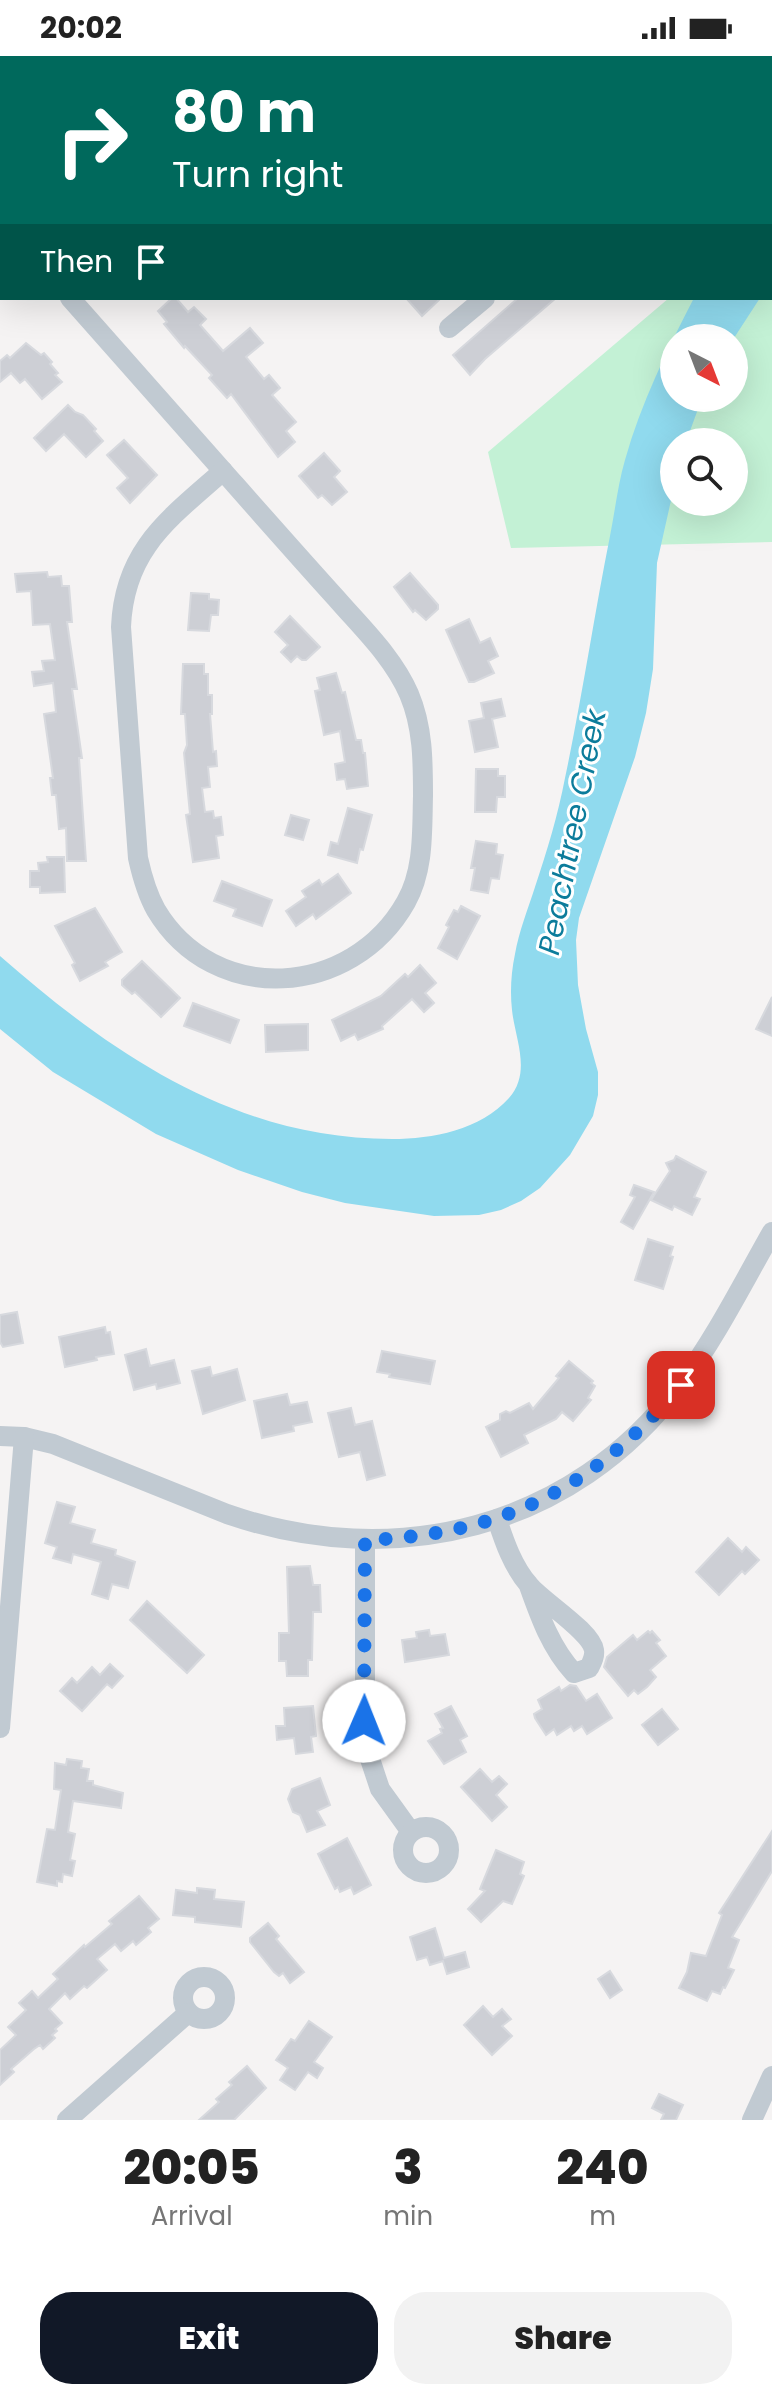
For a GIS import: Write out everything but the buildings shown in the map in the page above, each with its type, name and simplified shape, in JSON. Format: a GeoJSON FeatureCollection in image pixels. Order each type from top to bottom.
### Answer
{"type":"FeatureCollection","features":[{"type":"Feature","properties":{"kind":"street"},"geometry":{"type":"LineString","coordinates":[[72,300],[388,657],[409,695],[421,737],[422,846],[407,901],[388,930],[362,953],[331,970],[300,978],[270,979],[243,975],[218,966],[194,952],[172,931],[156,909],[138,858],[121,627],[125,591],[136,561],[153,535],[223,471]]}},
{"type":"Feature","properties":{"kind":"street"},"geometry":{"type":"LineString","coordinates":[[449,328],[483,300]]}},
{"type":"Feature","properties":{"kind":"street"},"geometry":{"type":"LineString","coordinates":[[0,1436],[24,1437],[53,1444],[256,1524],[311,1536],[365,1540],[405,1539],[445,1533],[497,1519],[557,1492],[626,1444],[681,1385],[772,1232]]}},
{"type":"Feature","properties":{"kind":"street"},"geometry":{"type":"LineString","coordinates":[[0,1728],[24,1437]]}},
{"type":"Feature","properties":{"kind":"street"},"geometry":{"type":"LineString","coordinates":[[497,1519],[513,1559],[529,1586]]}},
{"type":"Feature","properties":{"kind":"street"},"geometry":{"type":"LineString","coordinates":[[365,1540],[365,1744],[380,1789],[411,1832]]}},
{"type":"Feature","properties":{"kind":"street"},"geometry":{"type":"LineString","coordinates":[[67,2120],[188,2013]]}},
{"type":"Feature","properties":{"kind":"street"},"geometry":{"type":"LineString","coordinates":[[752,2120],[772,2076]]}},
{"type":"Feature","properties":{"kind":"green space"},"geometry":{"type":"Polygon","coordinates":[[[667,300],[772,300],[772,542],[511,548],[488,452],[667,300]]]}},
{"type":"Feature","properties":{"kind":"water"},"geometry":{"type":"Polygon","coordinates":[[[693,300],[759,300],[743,324],[681,324],[693,300]]]}},
{"type":"Feature","properties":{"kind":"water","name":"Peachtree Creek"},"geometry":{"type":"Polygon","coordinates":[[[660,368],[660,412],[697,412],[691,428],[660,428],[660,516],[668,516],[657,563],[653,669],[646,713],[635,757],[579,918],[576,940],[578,985],[598,1072],[598,1095],[593,1116],[570,1155],[540,1188],[501,1210],[479,1215],[434,1216],[345,1203],[302,1192],[238,1170],[156,1134],[53,1072],[0,1029],[0,956],[87,1026],[133,1057],[180,1085],[229,1107],[281,1124],[335,1135],[392,1139],[424,1137],[470,1125],[509,1098],[516,1088],[521,1066],[511,1003],[514,961],[562,792],[623,469],[660,368]]]}},
{"type":"Feature","properties":{"kind":"route"},"geometry":{"type":"LineString","coordinates":[[364,1721],[365,1540],[405,1539],[445,1533],[521,1510],[557,1492],[626,1444],[681,1385]]}}]}
